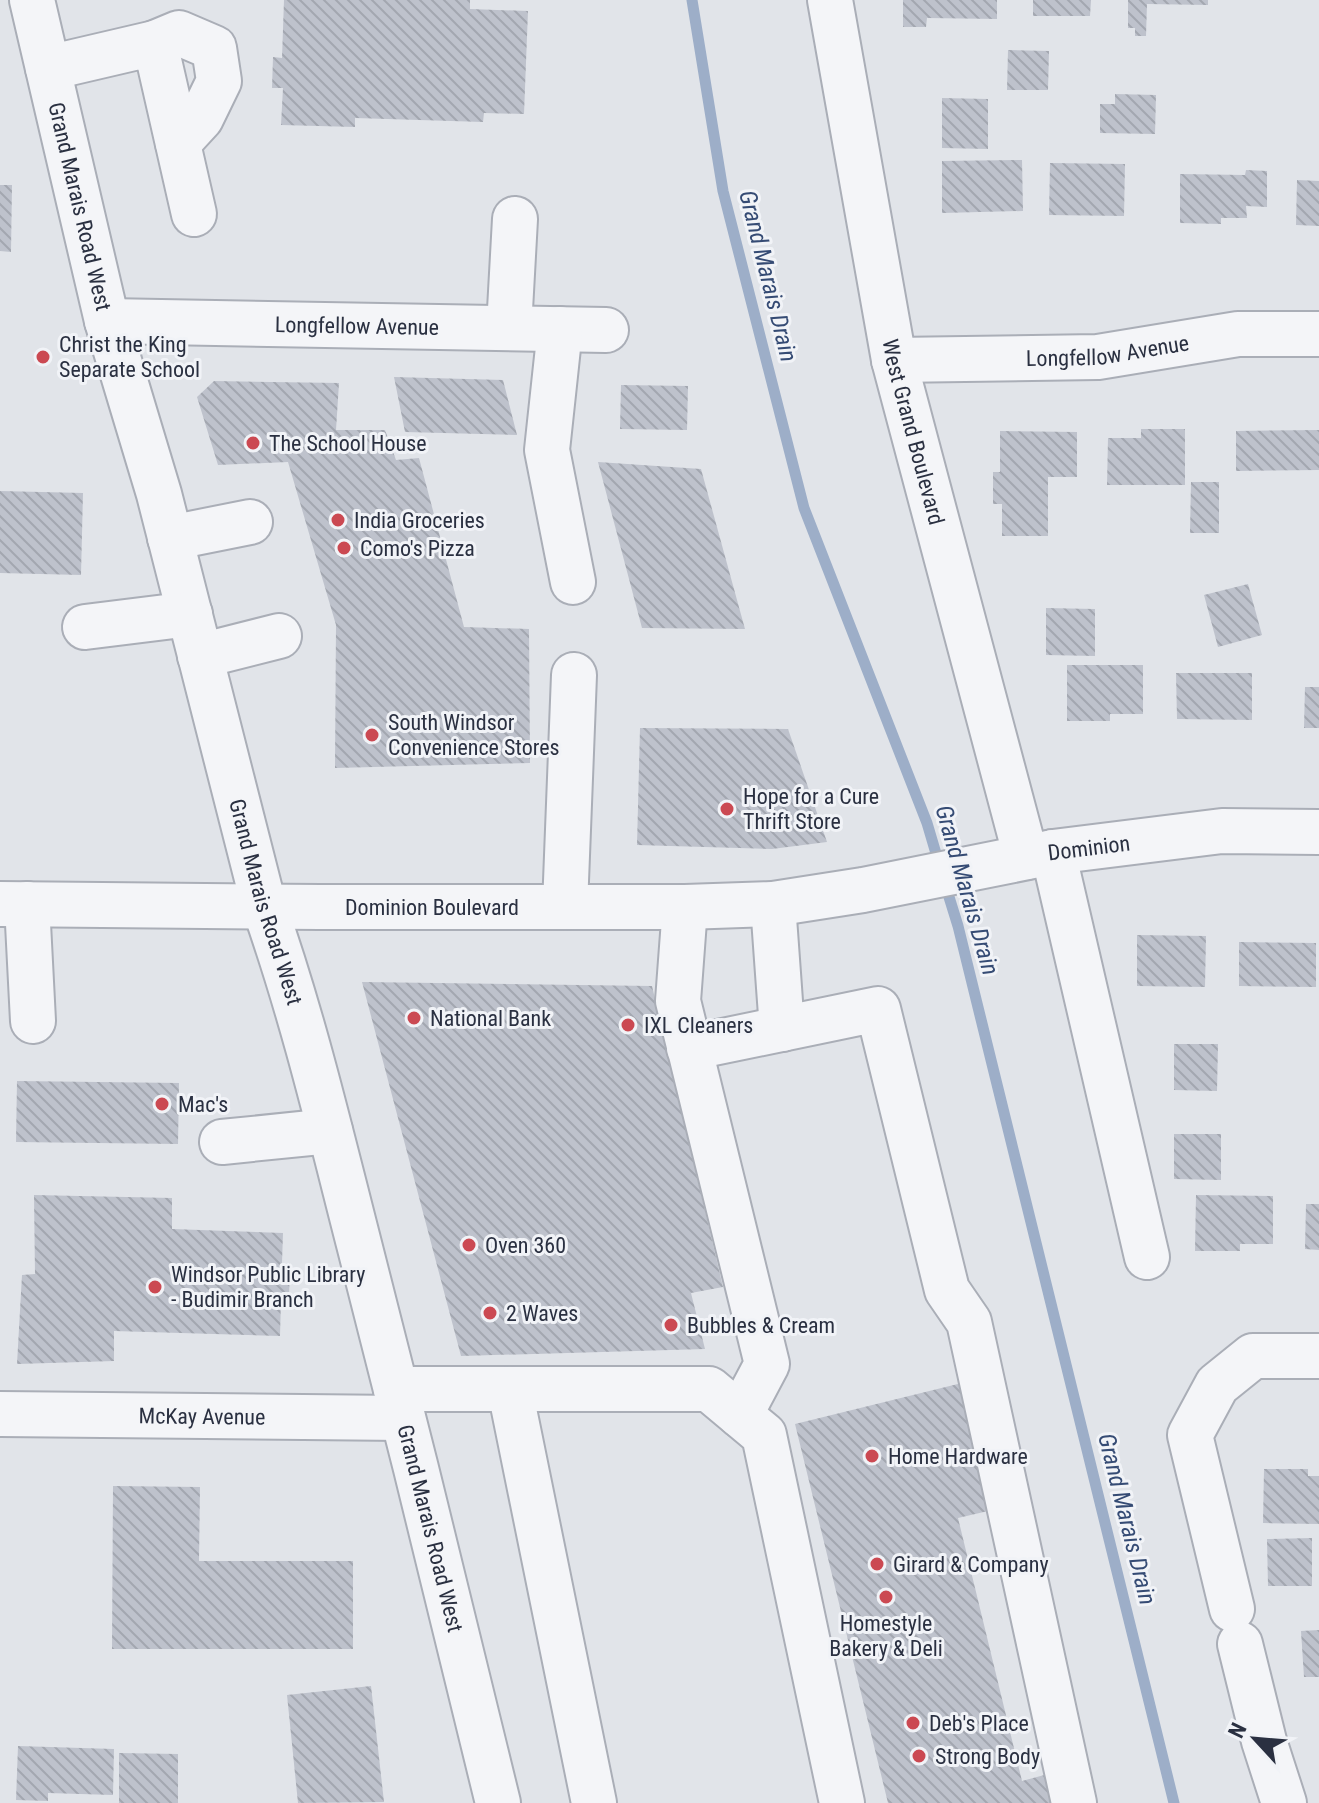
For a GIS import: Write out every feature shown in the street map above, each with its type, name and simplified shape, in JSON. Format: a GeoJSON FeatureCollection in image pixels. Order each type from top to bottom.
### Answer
{"type":"FeatureCollection","features":[{"type":"Feature","properties":{"kind":"street","name":"Grand Marais Road West"},"geometry":{"type":"LineString","coordinates":[[32,0],[107,321],[159,494],[264,906],[286,968],[330,1131],[432,1528],[498,1803]]}},
{"type":"Feature","properties":{"kind":"street","name":"West Grand Boulevard"},"geometry":{"type":"LineString","coordinates":[[830,0],[894,360],[1039,855],[1147,1257]]}},
{"type":"Feature","properties":{"kind":"street"},"geometry":{"type":"LineString","coordinates":[[48,68],[155,43],[194,214]]}},
{"type":"Feature","properties":{"kind":"street"},"geometry":{"type":"LineString","coordinates":[[509,328],[515,219]]}},
{"type":"Feature","properties":{"kind":"street","name":"Longfellow Avenue"},"geometry":{"type":"LineString","coordinates":[[107,321],[606,330]]}},
{"type":"Feature","properties":{"kind":"street"},"geometry":{"type":"LineString","coordinates":[[560,329],[547,450],[573,582]]}},
{"type":"Feature","properties":{"kind":"street","name":"Longfellow Avenue"},"geometry":{"type":"LineString","coordinates":[[894,360],[1098,357],[1238,334],[1319,334]]}},
{"type":"Feature","properties":{"kind":"street"},"geometry":{"type":"LineString","coordinates":[[170,538],[250,522]]}},
{"type":"Feature","properties":{"kind":"street"},"geometry":{"type":"LineString","coordinates":[[85,627],[190,614]]}},
{"type":"Feature","properties":{"kind":"street"},"geometry":{"type":"LineString","coordinates":[[200,656],[279,636]]}},
{"type":"Feature","properties":{"kind":"street"},"geometry":{"type":"LineString","coordinates":[[565,907],[574,675]]}},
{"type":"Feature","properties":{"kind":"street","name":"Dominion"},"geometry":{"type":"LineString","coordinates":[[863,890],[1039,855],[1222,831],[1319,832]]}},
{"type":"Feature","properties":{"kind":"street","name":"Dominion Boulevard"},"geometry":{"type":"LineString","coordinates":[[14,904],[685,907],[773,904],[863,890]]}},
{"type":"Feature","properties":{"kind":"street"},"geometry":{"type":"LineString","coordinates":[[14,904],[33,1021]]}},
{"type":"Feature","properties":{"kind":"street"},"geometry":{"type":"LineString","coordinates":[[773,904],[782,1029]]}},
{"type":"Feature","properties":{"kind":"street"},"geometry":{"type":"LineString","coordinates":[[685,907],[678,1001],[767,1364],[740,1415]]}},
{"type":"Feature","properties":{"kind":"street"},"geometry":{"type":"LineString","coordinates":[[689,1048],[878,1009],[947,1290],[969,1322],[1074,1803]]}},
{"type":"Feature","properties":{"kind":"street"},"geometry":{"type":"LineString","coordinates":[[222,1142],[330,1131]]}},
{"type":"Feature","properties":{"kind":"street"},"geometry":{"type":"LineString","coordinates":[[1284,1803],[1264,1741],[1190,1435],[1217,1385],[1253,1356],[1319,1356]]}},
{"type":"Feature","properties":{"kind":"street","name":"McKay Avenue"},"geometry":{"type":"LineString","coordinates":[[0,1414],[46,1430],[399,1404],[510,1390],[709,1389],[764,1435],[842,1803]]}},
{"type":"Feature","properties":{"kind":"street"},"geometry":{"type":"LineString","coordinates":[[510,1390],[594,1803]]}},
{"type":"Feature","properties":{"kind":"building"},"geometry":{"type":"Polygon","coordinates":[[[284,0],[470,0],[470,9],[528,11],[524,114],[484,113],[483,122],[355,118],[355,127],[281,125],[283,88],[272,88],[273,57],[282,58],[284,0]]]}},
{"type":"Feature","properties":{"kind":"building"},"geometry":{"type":"Polygon","coordinates":[[[903,0],[997,0],[997,19],[927,18],[926,27],[903,27],[903,0]]]}},
{"type":"Feature","properties":{"kind":"building"},"geometry":{"type":"Polygon","coordinates":[[[1033,0],[1091,0],[1090,16],[1033,16],[1033,0]]]}},
{"type":"Feature","properties":{"kind":"building"},"geometry":{"type":"Polygon","coordinates":[[[1128,0],[1208,0],[1208,5],[1147,4],[1146,36],[1135,36],[1135,28],[1128,28],[1128,0]]]}},
{"type":"Feature","properties":{"kind":"building"},"geometry":{"type":"Polygon","coordinates":[[[1008,50],[1049,51],[1048,90],[1007,90],[1008,50]]]}},
{"type":"Feature","properties":{"kind":"building"},"geometry":{"type":"Polygon","coordinates":[[[1115,94],[1156,95],[1155,134],[1100,133],[1100,104],[1115,104],[1115,94]]]}},
{"type":"Feature","properties":{"kind":"building"},"geometry":{"type":"Polygon","coordinates":[[[942,98],[988,99],[988,149],[942,148],[942,98]]]}},
{"type":"Feature","properties":{"kind":"building"},"geometry":{"type":"Polygon","coordinates":[[[1022,160],[1023,211],[942,213],[942,161],[1022,160]]]}},
{"type":"Feature","properties":{"kind":"building"},"geometry":{"type":"Polygon","coordinates":[[[1050,163],[1125,164],[1124,216],[1049,215],[1050,163]]]}},
{"type":"Feature","properties":{"kind":"building"},"geometry":{"type":"Polygon","coordinates":[[[1246,170],[1267,171],[1267,207],[1246,206],[1247,218],[1221,218],[1221,224],[1180,223],[1180,174],[1245,175],[1246,170]]]}},
{"type":"Feature","properties":{"kind":"building"},"geometry":{"type":"Polygon","coordinates":[[[1297,180],[1319,181],[1319,226],[1296,225],[1297,180]]]}},
{"type":"Feature","properties":{"kind":"building"},"geometry":{"type":"Polygon","coordinates":[[[0,185],[12,185],[11,252],[0,251],[0,185]]]}},
{"type":"Feature","properties":{"kind":"building"},"geometry":{"type":"Polygon","coordinates":[[[394,377],[503,380],[517,435],[405,432],[394,377]]]}},
{"type":"Feature","properties":{"kind":"building"},"geometry":{"type":"Polygon","coordinates":[[[214,381],[339,383],[336,430],[385,430],[396,460],[419,458],[464,627],[529,629],[530,763],[335,768],[336,625],[288,462],[218,465],[197,397],[214,381]]]}},
{"type":"Feature","properties":{"kind":"building"},"geometry":{"type":"Polygon","coordinates":[[[621,385],[688,386],[687,430],[620,429],[621,385]]]}},
{"type":"Feature","properties":{"kind":"building"},"geometry":{"type":"Polygon","coordinates":[[[1141,429],[1185,429],[1185,485],[1107,485],[1108,438],[1141,438],[1141,429]]]}},
{"type":"Feature","properties":{"kind":"building"},"geometry":{"type":"Polygon","coordinates":[[[1319,430],[1319,470],[1236,471],[1236,431],[1319,430]]]}},
{"type":"Feature","properties":{"kind":"building"},"geometry":{"type":"Polygon","coordinates":[[[1000,431],[1077,432],[1077,477],[1048,477],[1048,536],[1002,536],[1002,504],[993,504],[993,472],[1000,472],[1000,431]]]}},
{"type":"Feature","properties":{"kind":"building"},"geometry":{"type":"Polygon","coordinates":[[[598,462],[701,469],[745,629],[642,628],[598,462]]]}},
{"type":"Feature","properties":{"kind":"building"},"geometry":{"type":"Polygon","coordinates":[[[1191,482],[1219,482],[1219,533],[1190,533],[1191,482]]]}},
{"type":"Feature","properties":{"kind":"building"},"geometry":{"type":"Polygon","coordinates":[[[0,491],[83,493],[81,575],[0,573],[0,491]]]}},
{"type":"Feature","properties":{"kind":"building"},"geometry":{"type":"Polygon","coordinates":[[[1248,584],[1262,635],[1218,647],[1204,595],[1248,584]]]}},
{"type":"Feature","properties":{"kind":"building"},"geometry":{"type":"Polygon","coordinates":[[[1046,608],[1095,609],[1095,656],[1046,655],[1046,608]]]}},
{"type":"Feature","properties":{"kind":"building"},"geometry":{"type":"Polygon","coordinates":[[[1067,665],[1143,665],[1143,714],[1110,714],[1110,721],[1067,721],[1067,665]]]}},
{"type":"Feature","properties":{"kind":"building"},"geometry":{"type":"Polygon","coordinates":[[[1176,673],[1252,673],[1252,720],[1177,719],[1176,673]]]}},
{"type":"Feature","properties":{"kind":"building"},"geometry":{"type":"Polygon","coordinates":[[[1305,687],[1319,687],[1319,728],[1304,728],[1305,687]]]}},
{"type":"Feature","properties":{"kind":"building","name":"Hope for a Cure Thrift Store"},"geometry":{"type":"Polygon","coordinates":[[[640,728],[788,729],[827,842],[772,849],[637,845],[640,728]]]}},
{"type":"Feature","properties":{"kind":"building"},"geometry":{"type":"Polygon","coordinates":[[[1137,935],[1206,936],[1205,987],[1137,986],[1137,935]]]}},
{"type":"Feature","properties":{"kind":"building"},"geometry":{"type":"Polygon","coordinates":[[[1239,942],[1316,943],[1316,987],[1239,986],[1239,942]]]}},
{"type":"Feature","properties":{"kind":"building"},"geometry":{"type":"Polygon","coordinates":[[[362,982],[652,986],[723,1287],[691,1293],[705,1349],[461,1356],[362,982]]]}},
{"type":"Feature","properties":{"kind":"building"},"geometry":{"type":"Polygon","coordinates":[[[1174,1044],[1218,1044],[1217,1091],[1174,1090],[1174,1044]]]}},
{"type":"Feature","properties":{"kind":"building"},"geometry":{"type":"Polygon","coordinates":[[[17,1081],[179,1083],[178,1144],[16,1142],[17,1081]]]}},
{"type":"Feature","properties":{"kind":"building"},"geometry":{"type":"Polygon","coordinates":[[[1174,1134],[1221,1134],[1221,1180],[1174,1179],[1174,1134]]]}},
{"type":"Feature","properties":{"kind":"building","name":"Windsor Public Library - Budimir Branch"},"geometry":{"type":"Polygon","coordinates":[[[34,1195],[172,1198],[172,1229],[283,1233],[282,1263],[290,1263],[289,1299],[281,1299],[280,1336],[114,1331],[114,1361],[17,1364],[22,1275],[35,1274],[34,1195]]]}},
{"type":"Feature","properties":{"kind":"building"},"geometry":{"type":"Polygon","coordinates":[[[1196,1195],[1273,1196],[1273,1244],[1240,1244],[1240,1251],[1195,1251],[1196,1195]]]}},
{"type":"Feature","properties":{"kind":"building"},"geometry":{"type":"Polygon","coordinates":[[[1306,1204],[1319,1204],[1319,1250],[1305,1249],[1306,1204]]]}},
{"type":"Feature","properties":{"kind":"building"},"geometry":{"type":"Polygon","coordinates":[[[970,1381],[1001,1508],[958,1518],[1022,1781],[1048,1774],[1056,1803],[888,1803],[795,1424],[970,1381]]]}},
{"type":"Feature","properties":{"kind":"building"},"geometry":{"type":"Polygon","coordinates":[[[1264,1469],[1308,1469],[1308,1476],[1319,1476],[1319,1524],[1263,1523],[1264,1469]]]}},
{"type":"Feature","properties":{"kind":"building"},"geometry":{"type":"Polygon","coordinates":[[[113,1486],[200,1487],[199,1561],[353,1561],[353,1649],[112,1649],[113,1486]]]}},
{"type":"Feature","properties":{"kind":"building"},"geometry":{"type":"Polygon","coordinates":[[[1312,1538],[1312,1586],[1268,1586],[1267,1539],[1312,1538]]]}},
{"type":"Feature","properties":{"kind":"building"},"geometry":{"type":"Polygon","coordinates":[[[1319,1630],[1319,1677],[1304,1677],[1301,1631],[1319,1630]]]}},
{"type":"Feature","properties":{"kind":"building"},"geometry":{"type":"Polygon","coordinates":[[[371,1686],[384,1802],[298,1803],[287,1695],[371,1686]]]}},
{"type":"Feature","properties":{"kind":"building"},"geometry":{"type":"Polygon","coordinates":[[[18,1746],[114,1749],[113,1795],[48,1793],[48,1801],[16,1800],[18,1746]]]}},
{"type":"Feature","properties":{"kind":"building"},"geometry":{"type":"Polygon","coordinates":[[[119,1753],[178,1754],[178,1803],[119,1803],[119,1753]]]}},
{"type":"Feature","properties":{"kind":"waterway","name":"Grand Marais Drain"},"geometry":{"type":"LineString","coordinates":[[692,0],[723,191],[804,508],[927,823],[940,867]]}},
{"type":"Feature","properties":{"kind":"waterway","name":"Grand Marais Drain"},"geometry":{"type":"LineString","coordinates":[[945,884],[958,926],[1174,1803]]}},
{"type":"Feature","properties":{"kind":"place","name":"Christ the King Separate School"},"geometry":{"type":"Point","coordinates":[43,357]}},
{"type":"Feature","properties":{"kind":"place","name":"The School House"},"geometry":{"type":"Point","coordinates":[253,443]}},
{"type":"Feature","properties":{"kind":"place","name":"India Groceries"},"geometry":{"type":"Point","coordinates":[338,520]}},
{"type":"Feature","properties":{"kind":"place","name":"Como's Pizza"},"geometry":{"type":"Point","coordinates":[344,548]}},
{"type":"Feature","properties":{"kind":"place","name":"South Windsor Convenience Stores"},"geometry":{"type":"Point","coordinates":[372,735]}},
{"type":"Feature","properties":{"kind":"place","name":"Hope for a Cure Thrift Store"},"geometry":{"type":"Point","coordinates":[727,809]}},
{"type":"Feature","properties":{"kind":"place","name":"National Bank"},"geometry":{"type":"Point","coordinates":[414,1018]}},
{"type":"Feature","properties":{"kind":"place","name":"IXL Cleaners"},"geometry":{"type":"Point","coordinates":[628,1025]}},
{"type":"Feature","properties":{"kind":"place","name":"Mac's"},"geometry":{"type":"Point","coordinates":[162,1104]}},
{"type":"Feature","properties":{"kind":"place","name":"Oven 360"},"geometry":{"type":"Point","coordinates":[469,1245]}},
{"type":"Feature","properties":{"kind":"place","name":"Windsor Public Library - Budimir Branch"},"geometry":{"type":"Point","coordinates":[155,1287]}},
{"type":"Feature","properties":{"kind":"place","name":"2 Waves"},"geometry":{"type":"Point","coordinates":[490,1313]}},
{"type":"Feature","properties":{"kind":"place","name":"Bubbles & Cream"},"geometry":{"type":"Point","coordinates":[671,1325]}},
{"type":"Feature","properties":{"kind":"place","name":"Home Hardware"},"geometry":{"type":"Point","coordinates":[872,1456]}},
{"type":"Feature","properties":{"kind":"place","name":"Girard & Company"},"geometry":{"type":"Point","coordinates":[877,1564]}},
{"type":"Feature","properties":{"kind":"place","name":"Homestyle Bakery & Deli"},"geometry":{"type":"Point","coordinates":[886,1597]}},
{"type":"Feature","properties":{"kind":"place","name":"Deb's Place"},"geometry":{"type":"Point","coordinates":[913,1723]}},
{"type":"Feature","properties":{"kind":"place","name":"Strong Body"},"geometry":{"type":"Point","coordinates":[919,1756]}}]}
